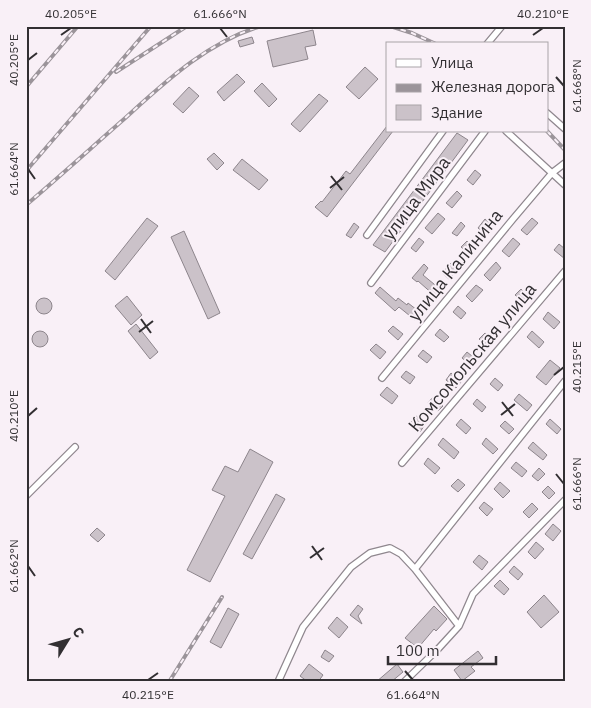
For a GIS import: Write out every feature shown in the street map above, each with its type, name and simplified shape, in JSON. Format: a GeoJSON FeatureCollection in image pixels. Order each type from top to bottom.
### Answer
{"type":"FeatureCollection","features":[{"type":"Feature","properties":{"kind":"street"},"geometry":{"type":"LineString","coordinates":[[489,42],[502,26]]}},
{"type":"Feature","properties":{"kind":"street"},"geometry":{"type":"LineString","coordinates":[[548,114],[565,129]]}},
{"type":"Feature","properties":{"kind":"street"},"geometry":{"type":"LineString","coordinates":[[367,234],[442,132]]}},
{"type":"Feature","properties":{"kind":"street","name":"улица Мира"},"geometry":{"type":"LineString","coordinates":[[371,282],[484,132]]}},
{"type":"Feature","properties":{"kind":"street"},"geometry":{"type":"LineString","coordinates":[[507,132],[565,185]]}},
{"type":"Feature","properties":{"kind":"street","name":"улица Калинина"},"geometry":{"type":"LineString","coordinates":[[382,378],[506,226],[552,173],[565,163]]}},
{"type":"Feature","properties":{"kind":"street","name":"Комсомольская улица"},"geometry":{"type":"LineString","coordinates":[[402,463],[565,270]]}},
{"type":"Feature","properties":{"kind":"street"},"geometry":{"type":"LineString","coordinates":[[416,569],[565,381]]}},
{"type":"Feature","properties":{"kind":"street"},"geometry":{"type":"LineString","coordinates":[[26,496],[75,447]]}},
{"type":"Feature","properties":{"kind":"street"},"geometry":{"type":"LineString","coordinates":[[404,682],[459,626],[472,594],[565,500]]}},
{"type":"Feature","properties":{"kind":"street"},"geometry":{"type":"LineString","coordinates":[[278,682],[304,627],[351,567],[370,552],[390,548],[401,554],[416,569],[459,626]]}},
{"type":"Feature","properties":{"kind":"building"},"geometry":{"type":"Polygon","coordinates":[[[313,30],[316,45],[305,47],[308,59],[273,67],[267,41],[313,30]]]}},
{"type":"Feature","properties":{"kind":"building"},"geometry":{"type":"Polygon","coordinates":[[[252,37],[254,43],[240,47],[238,41],[252,37]]]}},
{"type":"Feature","properties":{"kind":"building"},"geometry":{"type":"Polygon","coordinates":[[[365,67],[378,79],[359,99],[346,87],[365,67]]]}},
{"type":"Feature","properties":{"kind":"building"},"geometry":{"type":"Polygon","coordinates":[[[237,74],[245,82],[224,101],[217,92],[237,74]]]}},
{"type":"Feature","properties":{"kind":"building"},"geometry":{"type":"Polygon","coordinates":[[[262,83],[277,99],[269,107],[254,91],[262,83]]]}},
{"type":"Feature","properties":{"kind":"building"},"geometry":{"type":"Polygon","coordinates":[[[189,87],[199,96],[183,113],[173,104],[189,87]]]}},
{"type":"Feature","properties":{"kind":"building"},"geometry":{"type":"Polygon","coordinates":[[[319,94],[328,101],[300,132],[291,124],[319,94]]]}},
{"type":"Feature","properties":{"kind":"building"},"geometry":{"type":"Polygon","coordinates":[[[386,127],[386,132],[392,132],[327,217],[315,207],[322,202],[346,171],[350,174],[386,127]]]}},
{"type":"Feature","properties":{"kind":"building"},"geometry":{"type":"Polygon","coordinates":[[[457,133],[468,140],[385,252],[373,245],[457,133]]]}},
{"type":"Feature","properties":{"kind":"building"},"geometry":{"type":"Polygon","coordinates":[[[214,153],[224,163],[217,170],[207,159],[214,153]]]}},
{"type":"Feature","properties":{"kind":"building"},"geometry":{"type":"Polygon","coordinates":[[[242,159],[268,180],[259,190],[233,170],[242,159]]]}},
{"type":"Feature","properties":{"kind":"building"},"geometry":{"type":"Polygon","coordinates":[[[475,170],[481,175],[473,185],[467,180],[475,170]]]}},
{"type":"Feature","properties":{"kind":"building"},"geometry":{"type":"Polygon","coordinates":[[[457,191],[462,196],[452,208],[446,203],[457,191]]]}},
{"type":"Feature","properties":{"kind":"building"},"geometry":{"type":"Polygon","coordinates":[[[438,213],[445,219],[432,234],[425,228],[438,213]]]}},
{"type":"Feature","properties":{"kind":"building"},"geometry":{"type":"Polygon","coordinates":[[[147,218],[158,226],[115,280],[105,271],[147,218]]]}},
{"type":"Feature","properties":{"kind":"building"},"geometry":{"type":"Polygon","coordinates":[[[532,218],[538,223],[527,235],[521,230],[532,218]]]}},
{"type":"Feature","properties":{"kind":"building"},"geometry":{"type":"Polygon","coordinates":[[[485,219],[492,225],[485,234],[478,228],[485,219]]]}},
{"type":"Feature","properties":{"kind":"building"},"geometry":{"type":"Polygon","coordinates":[[[461,222],[465,226],[457,236],[452,233],[461,222]]]}},
{"type":"Feature","properties":{"kind":"building"},"geometry":{"type":"Polygon","coordinates":[[[354,223],[359,227],[351,238],[346,235],[354,223]]]}},
{"type":"Feature","properties":{"kind":"building"},"geometry":{"type":"Polygon","coordinates":[[[184,231],[220,313],[208,319],[171,237],[184,231]]]}},
{"type":"Feature","properties":{"kind":"building"},"geometry":{"type":"Polygon","coordinates":[[[419,238],[424,242],[416,252],[411,248],[419,238]]]}},
{"type":"Feature","properties":{"kind":"building"},"geometry":{"type":"Polygon","coordinates":[[[513,238],[520,244],[509,257],[502,251],[513,238]]]}},
{"type":"Feature","properties":{"kind":"building"},"geometry":{"type":"Polygon","coordinates":[[[467,241],[474,248],[469,254],[461,247],[467,241]]]}},
{"type":"Feature","properties":{"kind":"building"},"geometry":{"type":"Polygon","coordinates":[[[559,244],[565,249],[565,259],[554,250],[559,244]]]}},
{"type":"Feature","properties":{"kind":"building"},"geometry":{"type":"Polygon","coordinates":[[[496,262],[501,268],[490,281],[484,275],[496,262]]]}},
{"type":"Feature","properties":{"kind":"building"},"geometry":{"type":"Polygon","coordinates":[[[451,263],[458,269],[449,279],[442,273],[451,263]]]}},
{"type":"Feature","properties":{"kind":"building"},"geometry":{"type":"Polygon","coordinates":[[[424,264],[428,268],[423,275],[440,289],[435,296],[412,278],[424,264]]]}},
{"type":"Feature","properties":{"kind":"building"},"geometry":{"type":"Polygon","coordinates":[[[476,285],[483,290],[472,302],[466,296],[476,285]]]}},
{"type":"Feature","properties":{"kind":"building"},"geometry":{"type":"Polygon","coordinates":[[[380,287],[396,301],[398,298],[421,313],[415,320],[399,307],[395,311],[375,293],[380,287]]]}},
{"type":"Feature","properties":{"kind":"building"},"geometry":{"type":"Polygon","coordinates":[[[521,289],[529,297],[524,303],[515,295],[521,289]]]}},
{"type":"Feature","properties":{"kind":"building"},"geometry":{"type":"Polygon","coordinates":[[[127,296],[142,315],[131,325],[115,306],[127,296]]]}},
{"type":"Feature","properties":{"kind":"building"},"geometry":{"type":"Polygon","coordinates":[[[44,298],[52,306],[44,314],[36,306],[44,298]]]}},
{"type":"Feature","properties":{"kind":"building"},"geometry":{"type":"Polygon","coordinates":[[[458,306],[466,313],[461,319],[453,312],[458,306]]]}},
{"type":"Feature","properties":{"kind":"building"},"geometry":{"type":"Polygon","coordinates":[[[548,312],[560,322],[554,329],[543,319],[548,312]]]}},
{"type":"Feature","properties":{"kind":"building"},"geometry":{"type":"Polygon","coordinates":[[[136,324],[158,352],[150,359],[128,331],[136,324]]]}},
{"type":"Feature","properties":{"kind":"building"},"geometry":{"type":"Polygon","coordinates":[[[393,326],[403,334],[398,340],[388,331],[393,326]]]}},
{"type":"Feature","properties":{"kind":"building"},"geometry":{"type":"Polygon","coordinates":[[[440,329],[449,337],[444,342],[435,335],[440,329]]]}},
{"type":"Feature","properties":{"kind":"building"},"geometry":{"type":"Polygon","coordinates":[[[40,331],[48,339],[40,347],[32,339],[40,331]]]}},
{"type":"Feature","properties":{"kind":"building"},"geometry":{"type":"Polygon","coordinates":[[[532,331],[544,342],[539,348],[527,337],[532,331]]]}},
{"type":"Feature","properties":{"kind":"building"},"geometry":{"type":"Polygon","coordinates":[[[485,333],[494,341],[488,348],[479,339],[485,333]]]}},
{"type":"Feature","properties":{"kind":"building"},"geometry":{"type":"Polygon","coordinates":[[[376,344],[386,352],[380,359],[370,350],[376,344]]]}},
{"type":"Feature","properties":{"kind":"building"},"geometry":{"type":"Polygon","coordinates":[[[423,350],[432,357],[427,363],[418,356],[423,350]]]}},
{"type":"Feature","properties":{"kind":"building"},"geometry":{"type":"Polygon","coordinates":[[[467,352],[478,361],[473,367],[462,358],[467,352]]]}},
{"type":"Feature","properties":{"kind":"building"},"geometry":{"type":"Polygon","coordinates":[[[550,360],[560,368],[546,385],[536,377],[550,360]]]}},
{"type":"Feature","properties":{"kind":"building"},"geometry":{"type":"Polygon","coordinates":[[[406,371],[415,377],[410,384],[401,377],[406,371]]]}},
{"type":"Feature","properties":{"kind":"building"},"geometry":{"type":"Polygon","coordinates":[[[451,373],[461,382],[456,388],[446,380],[451,373]]]}},
{"type":"Feature","properties":{"kind":"building"},"geometry":{"type":"Polygon","coordinates":[[[495,378],[503,385],[498,391],[490,384],[495,378]]]}},
{"type":"Feature","properties":{"kind":"building"},"geometry":{"type":"Polygon","coordinates":[[[387,387],[398,396],[392,404],[380,395],[387,387]]]}},
{"type":"Feature","properties":{"kind":"building"},"geometry":{"type":"Polygon","coordinates":[[[519,394],[532,405],[527,411],[514,400],[519,394]]]}},
{"type":"Feature","properties":{"kind":"building"},"geometry":{"type":"Polygon","coordinates":[[[433,397],[443,406],[438,411],[428,403],[433,397]]]}},
{"type":"Feature","properties":{"kind":"building"},"geometry":{"type":"Polygon","coordinates":[[[477,399],[486,407],[482,412],[473,404],[477,399]]]}},
{"type":"Feature","properties":{"kind":"building"},"geometry":{"type":"Polygon","coordinates":[[[416,416],[426,423],[420,432],[410,424],[416,416]]]}},
{"type":"Feature","properties":{"kind":"building"},"geometry":{"type":"Polygon","coordinates":[[[461,419],[471,428],[466,434],[456,425],[461,419]]]}},
{"type":"Feature","properties":{"kind":"building"},"geometry":{"type":"Polygon","coordinates":[[[550,419],[561,429],[557,434],[546,424],[550,419]]]}},
{"type":"Feature","properties":{"kind":"building"},"geometry":{"type":"Polygon","coordinates":[[[505,421],[514,429],[509,434],[500,426],[505,421]]]}},
{"type":"Feature","properties":{"kind":"building"},"geometry":{"type":"Polygon","coordinates":[[[443,438],[459,452],[454,459],[438,445],[443,438]]]}},
{"type":"Feature","properties":{"kind":"building"},"geometry":{"type":"Polygon","coordinates":[[[486,438],[498,449],[493,454],[482,444],[486,438]]]}},
{"type":"Feature","properties":{"kind":"building"},"geometry":{"type":"Polygon","coordinates":[[[533,442],[547,455],[543,460],[528,448],[533,442]]]}},
{"type":"Feature","properties":{"kind":"building"},"geometry":{"type":"Polygon","coordinates":[[[250,449],[273,462],[210,582],[187,570],[225,496],[212,490],[225,466],[238,472],[250,449]]]}},
{"type":"Feature","properties":{"kind":"building"},"geometry":{"type":"Polygon","coordinates":[[[428,458],[440,468],[435,474],[424,464],[428,458]]]}},
{"type":"Feature","properties":{"kind":"building"},"geometry":{"type":"Polygon","coordinates":[[[516,462],[527,471],[522,477],[511,468],[516,462]]]}},
{"type":"Feature","properties":{"kind":"building"},"geometry":{"type":"Polygon","coordinates":[[[539,468],[545,474],[538,481],[532,476],[539,468]]]}},
{"type":"Feature","properties":{"kind":"building"},"geometry":{"type":"Polygon","coordinates":[[[458,479],[465,485],[458,492],[451,486],[458,479]]]}},
{"type":"Feature","properties":{"kind":"building"},"geometry":{"type":"Polygon","coordinates":[[[500,482],[510,491],[503,498],[494,489],[500,482]]]}},
{"type":"Feature","properties":{"kind":"building"},"geometry":{"type":"Polygon","coordinates":[[[548,486],[555,493],[549,499],[542,492],[548,486]]]}},
{"type":"Feature","properties":{"kind":"building"},"geometry":{"type":"Polygon","coordinates":[[[276,494],[285,499],[252,559],[243,554],[276,494]]]}},
{"type":"Feature","properties":{"kind":"building"},"geometry":{"type":"Polygon","coordinates":[[[484,502],[493,509],[487,516],[479,508],[484,502]]]}},
{"type":"Feature","properties":{"kind":"building"},"geometry":{"type":"Polygon","coordinates":[[[532,503],[538,509],[529,518],[523,512],[532,503]]]}},
{"type":"Feature","properties":{"kind":"building"},"geometry":{"type":"Polygon","coordinates":[[[553,524],[561,531],[553,541],[545,534],[553,524]]]}},
{"type":"Feature","properties":{"kind":"building"},"geometry":{"type":"Polygon","coordinates":[[[97,528],[105,535],[98,542],[90,535],[97,528]]]}},
{"type":"Feature","properties":{"kind":"building"},"geometry":{"type":"Polygon","coordinates":[[[536,542],[544,549],[535,559],[528,552],[536,542]]]}},
{"type":"Feature","properties":{"kind":"building"},"geometry":{"type":"Polygon","coordinates":[[[479,555],[488,562],[482,570],[473,562],[479,555]]]}},
{"type":"Feature","properties":{"kind":"building"},"geometry":{"type":"Polygon","coordinates":[[[514,566],[523,574],[518,580],[509,572],[514,566]]]}},
{"type":"Feature","properties":{"kind":"building"},"geometry":{"type":"Polygon","coordinates":[[[500,580],[509,589],[504,595],[494,586],[500,580]]]}},
{"type":"Feature","properties":{"kind":"building"},"geometry":{"type":"Polygon","coordinates":[[[544,595],[559,612],[541,628],[527,612],[544,595]]]}},
{"type":"Feature","properties":{"kind":"building"},"geometry":{"type":"Polygon","coordinates":[[[358,605],[363,609],[358,616],[362,624],[350,615],[358,605]]]}},
{"type":"Feature","properties":{"kind":"building"},"geometry":{"type":"Polygon","coordinates":[[[434,606],[447,619],[436,631],[434,629],[418,648],[405,638],[434,606]]]}},
{"type":"Feature","properties":{"kind":"building"},"geometry":{"type":"Polygon","coordinates":[[[228,608],[239,614],[221,648],[210,642],[228,608]]]}},
{"type":"Feature","properties":{"kind":"building"},"geometry":{"type":"Polygon","coordinates":[[[337,617],[348,627],[339,638],[328,628],[337,617]]]}},
{"type":"Feature","properties":{"kind":"building"},"geometry":{"type":"Polygon","coordinates":[[[325,650],[334,656],[329,662],[321,657],[325,650]]]}},
{"type":"Feature","properties":{"kind":"building"},"geometry":{"type":"Polygon","coordinates":[[[478,651],[483,658],[471,667],[475,671],[462,681],[454,670],[478,651]]]}},
{"type":"Feature","properties":{"kind":"building"},"geometry":{"type":"Polygon","coordinates":[[[309,664],[323,675],[318,682],[308,682],[300,676],[309,664]]]}},
{"type":"Feature","properties":{"kind":"building"},"geometry":{"type":"Polygon","coordinates":[[[397,664],[403,672],[391,682],[376,682],[397,664]]]}},
{"type":"Feature","properties":{"kind":"railway"},"geometry":{"type":"LineString","coordinates":[[26,87],[78,26]]}},
{"type":"Feature","properties":{"kind":"railway"},"geometry":{"type":"LineString","coordinates":[[26,171],[151,26]]}},
{"type":"Feature","properties":{"kind":"railway"},"geometry":{"type":"LineString","coordinates":[[116,72],[187,26]]}},
{"type":"Feature","properties":{"kind":"railway"},"geometry":{"type":"LineString","coordinates":[[26,205],[187,65],[222,42],[261,26]]}},
{"type":"Feature","properties":{"kind":"railway"},"geometry":{"type":"LineString","coordinates":[[390,26],[432,42]]}},
{"type":"Feature","properties":{"kind":"railway"},"geometry":{"type":"LineString","coordinates":[[548,132],[565,150]]}},
{"type":"Feature","properties":{"kind":"railway"},"geometry":{"type":"LineString","coordinates":[[169,682],[222,597]]}}]}
